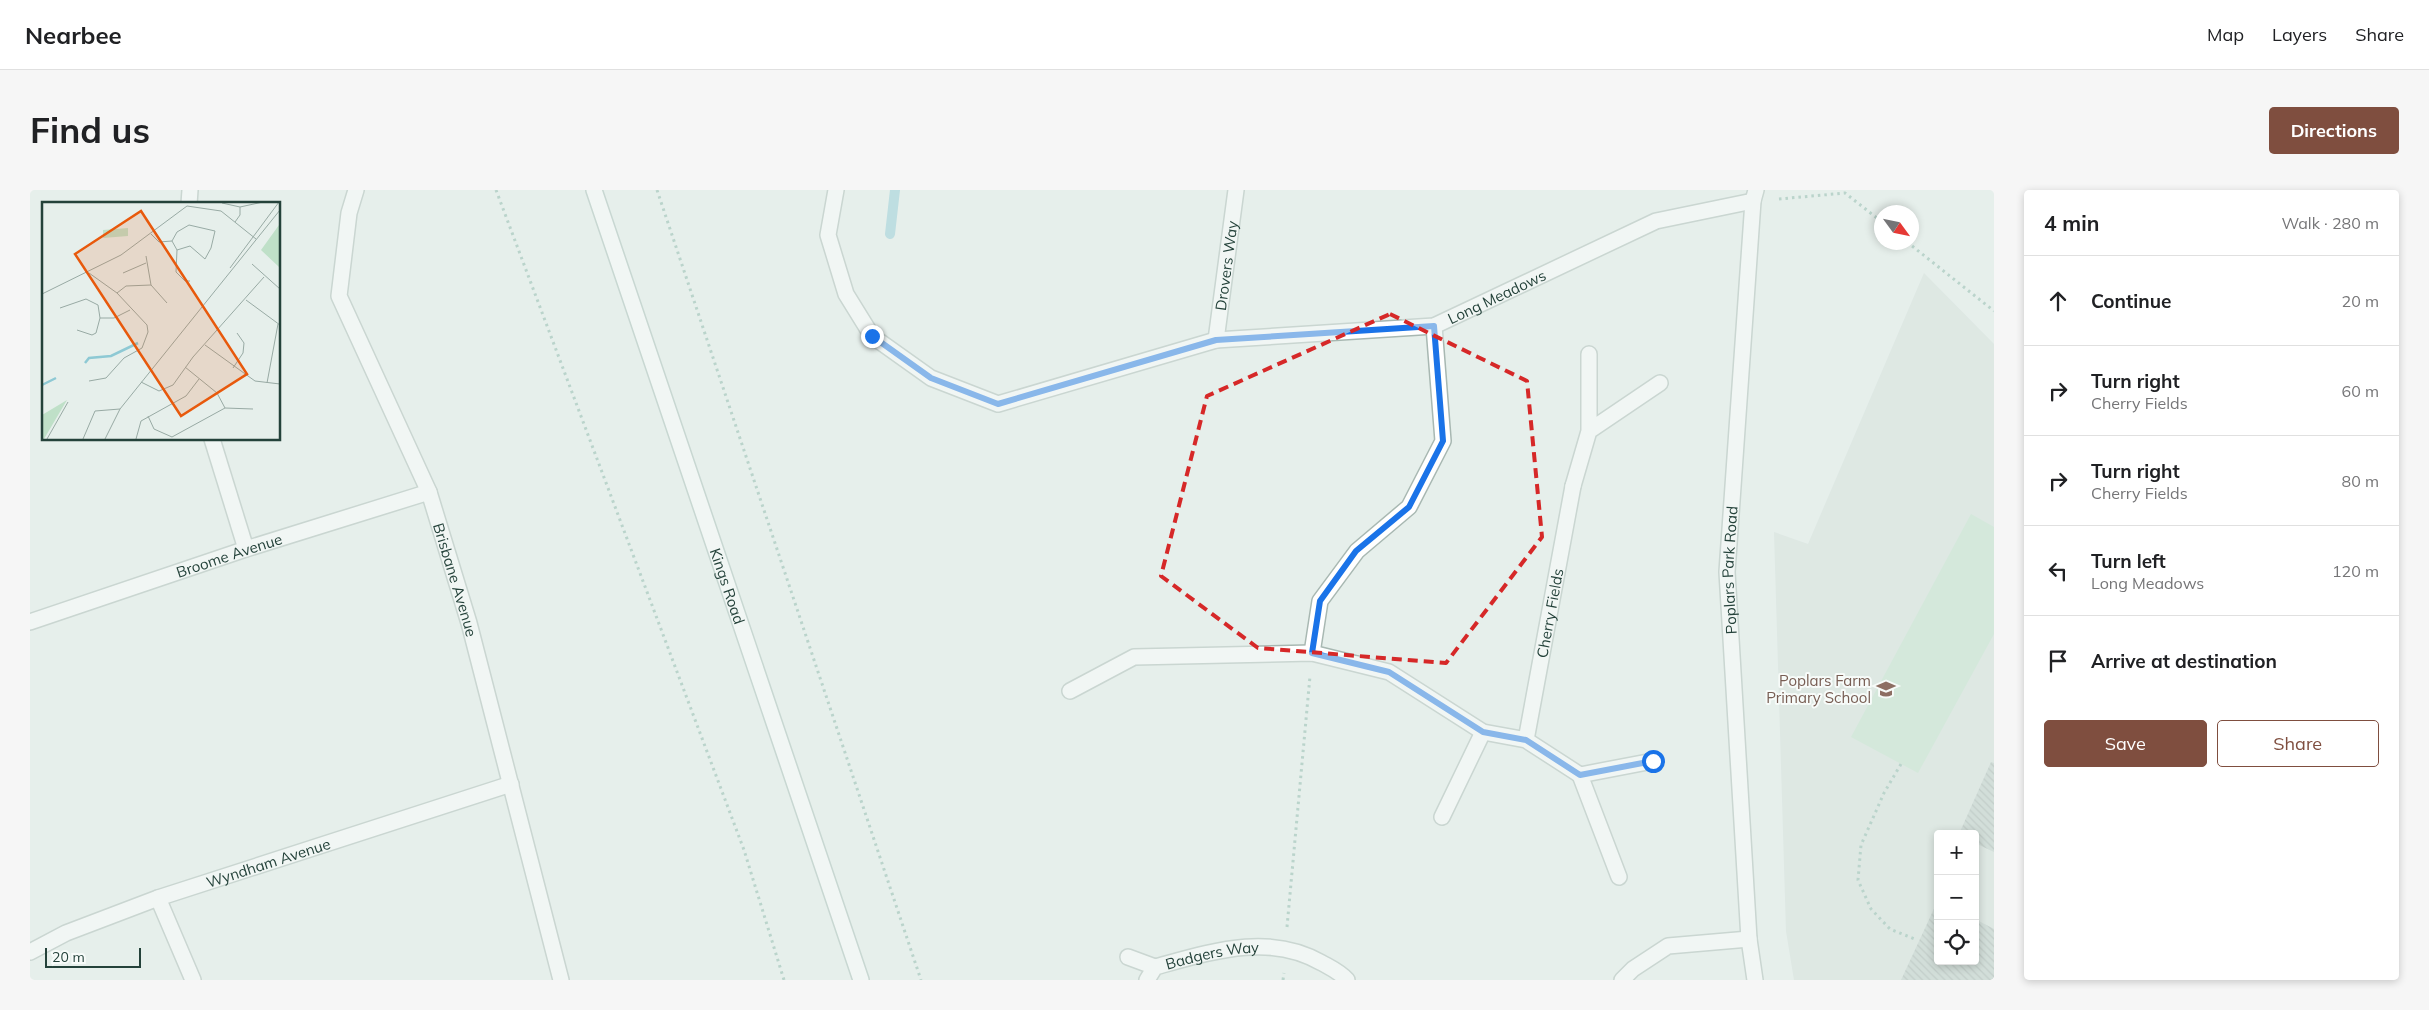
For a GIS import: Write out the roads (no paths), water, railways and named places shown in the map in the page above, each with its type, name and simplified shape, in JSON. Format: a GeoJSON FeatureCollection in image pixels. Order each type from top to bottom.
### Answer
{"type":"FeatureCollection","features":[{"type":"Feature","properties":{"kind":"street","name":"Brisbane Avenue"},"geometry":{"type":"LineString","coordinates":[[356,190],[349,212],[339,296],[429,492],[469,623],[561,980]]}},
{"type":"Feature","properties":{"kind":"street","name":"Kings Road"},"geometry":{"type":"LineString","coordinates":[[594,190],[861,980]]}},
{"type":"Feature","properties":{"kind":"street","name":"Long Meadows"},"geometry":{"type":"LineString","coordinates":[[836,190],[828,236],[846,294],[872,336],[931,378],[998,404],[1216,340],[1434,326],[1656,221],[1755,196]]}},
{"type":"Feature","properties":{"kind":"street","name":"Drovers Way"},"geometry":{"type":"LineString","coordinates":[[1216,340],[1236,190]]}},
{"type":"Feature","properties":{"kind":"street","name":"Poplars Park Road"},"geometry":{"type":"LineString","coordinates":[[1755,196],[1727,572],[1749,939],[1755,980]]}},
{"type":"Feature","properties":{"kind":"street"},"geometry":{"type":"LineString","coordinates":[[1312,653],[1320,601],[1356,551],[1409,507],[1443,441],[1434,326]]}},
{"type":"Feature","properties":{"kind":"street","name":"Cherry Fields"},"geometry":{"type":"LineString","coordinates":[[1526,740],[1573,486],[1590,431],[1589,354]]}},
{"type":"Feature","properties":{"kind":"street"},"geometry":{"type":"LineString","coordinates":[[1590,431],[1660,383]]}},
{"type":"Feature","properties":{"kind":"street"},"geometry":{"type":"LineString","coordinates":[[212,440],[246,549]]}},
{"type":"Feature","properties":{"kind":"street","name":"Broome Avenue"},"geometry":{"type":"LineString","coordinates":[[30,622],[246,549],[429,492]]}},
{"type":"Feature","properties":{"kind":"street"},"geometry":{"type":"LineString","coordinates":[[1070,691],[1134,657],[1312,653],[1389,672],[1483,732],[1526,740],[1580,775],[1619,877]]}},
{"type":"Feature","properties":{"kind":"street"},"geometry":{"type":"LineString","coordinates":[[1442,817],[1483,732]]}},
{"type":"Feature","properties":{"kind":"street"},"geometry":{"type":"LineString","coordinates":[[1580,775],[1653,761]]}},
{"type":"Feature","properties":{"kind":"street","name":"Wyndham Avenue"},"geometry":{"type":"LineString","coordinates":[[30,952],[66,933],[158,898],[511,784]]}},
{"type":"Feature","properties":{"kind":"street"},"geometry":{"type":"LineString","coordinates":[[158,898],[193,980]]}},
{"type":"Feature","properties":{"kind":"street"},"geometry":{"type":"LineString","coordinates":[[1622,980],[1633,969],[1668,946],[1749,939]]}},
{"type":"Feature","properties":{"kind":"street","name":"Badgers Way"},"geometry":{"type":"LineString","coordinates":[[1151,974],[1223,948],[1285,947],[1315,959],[1347,980]]}},
{"type":"Feature","properties":{"kind":"street"},"geometry":{"type":"LineString","coordinates":[[1128,958],[1151,974]]}},
{"type":"Feature","properties":{"kind":"waterway"},"geometry":{"type":"LineString","coordinates":[[890,234],[895,190]]}},
{"type":"Feature","properties":{"kind":"place","name":"Poplars Farm Primary School"},"geometry":{"type":"Point","coordinates":[1886,689]}}]}
